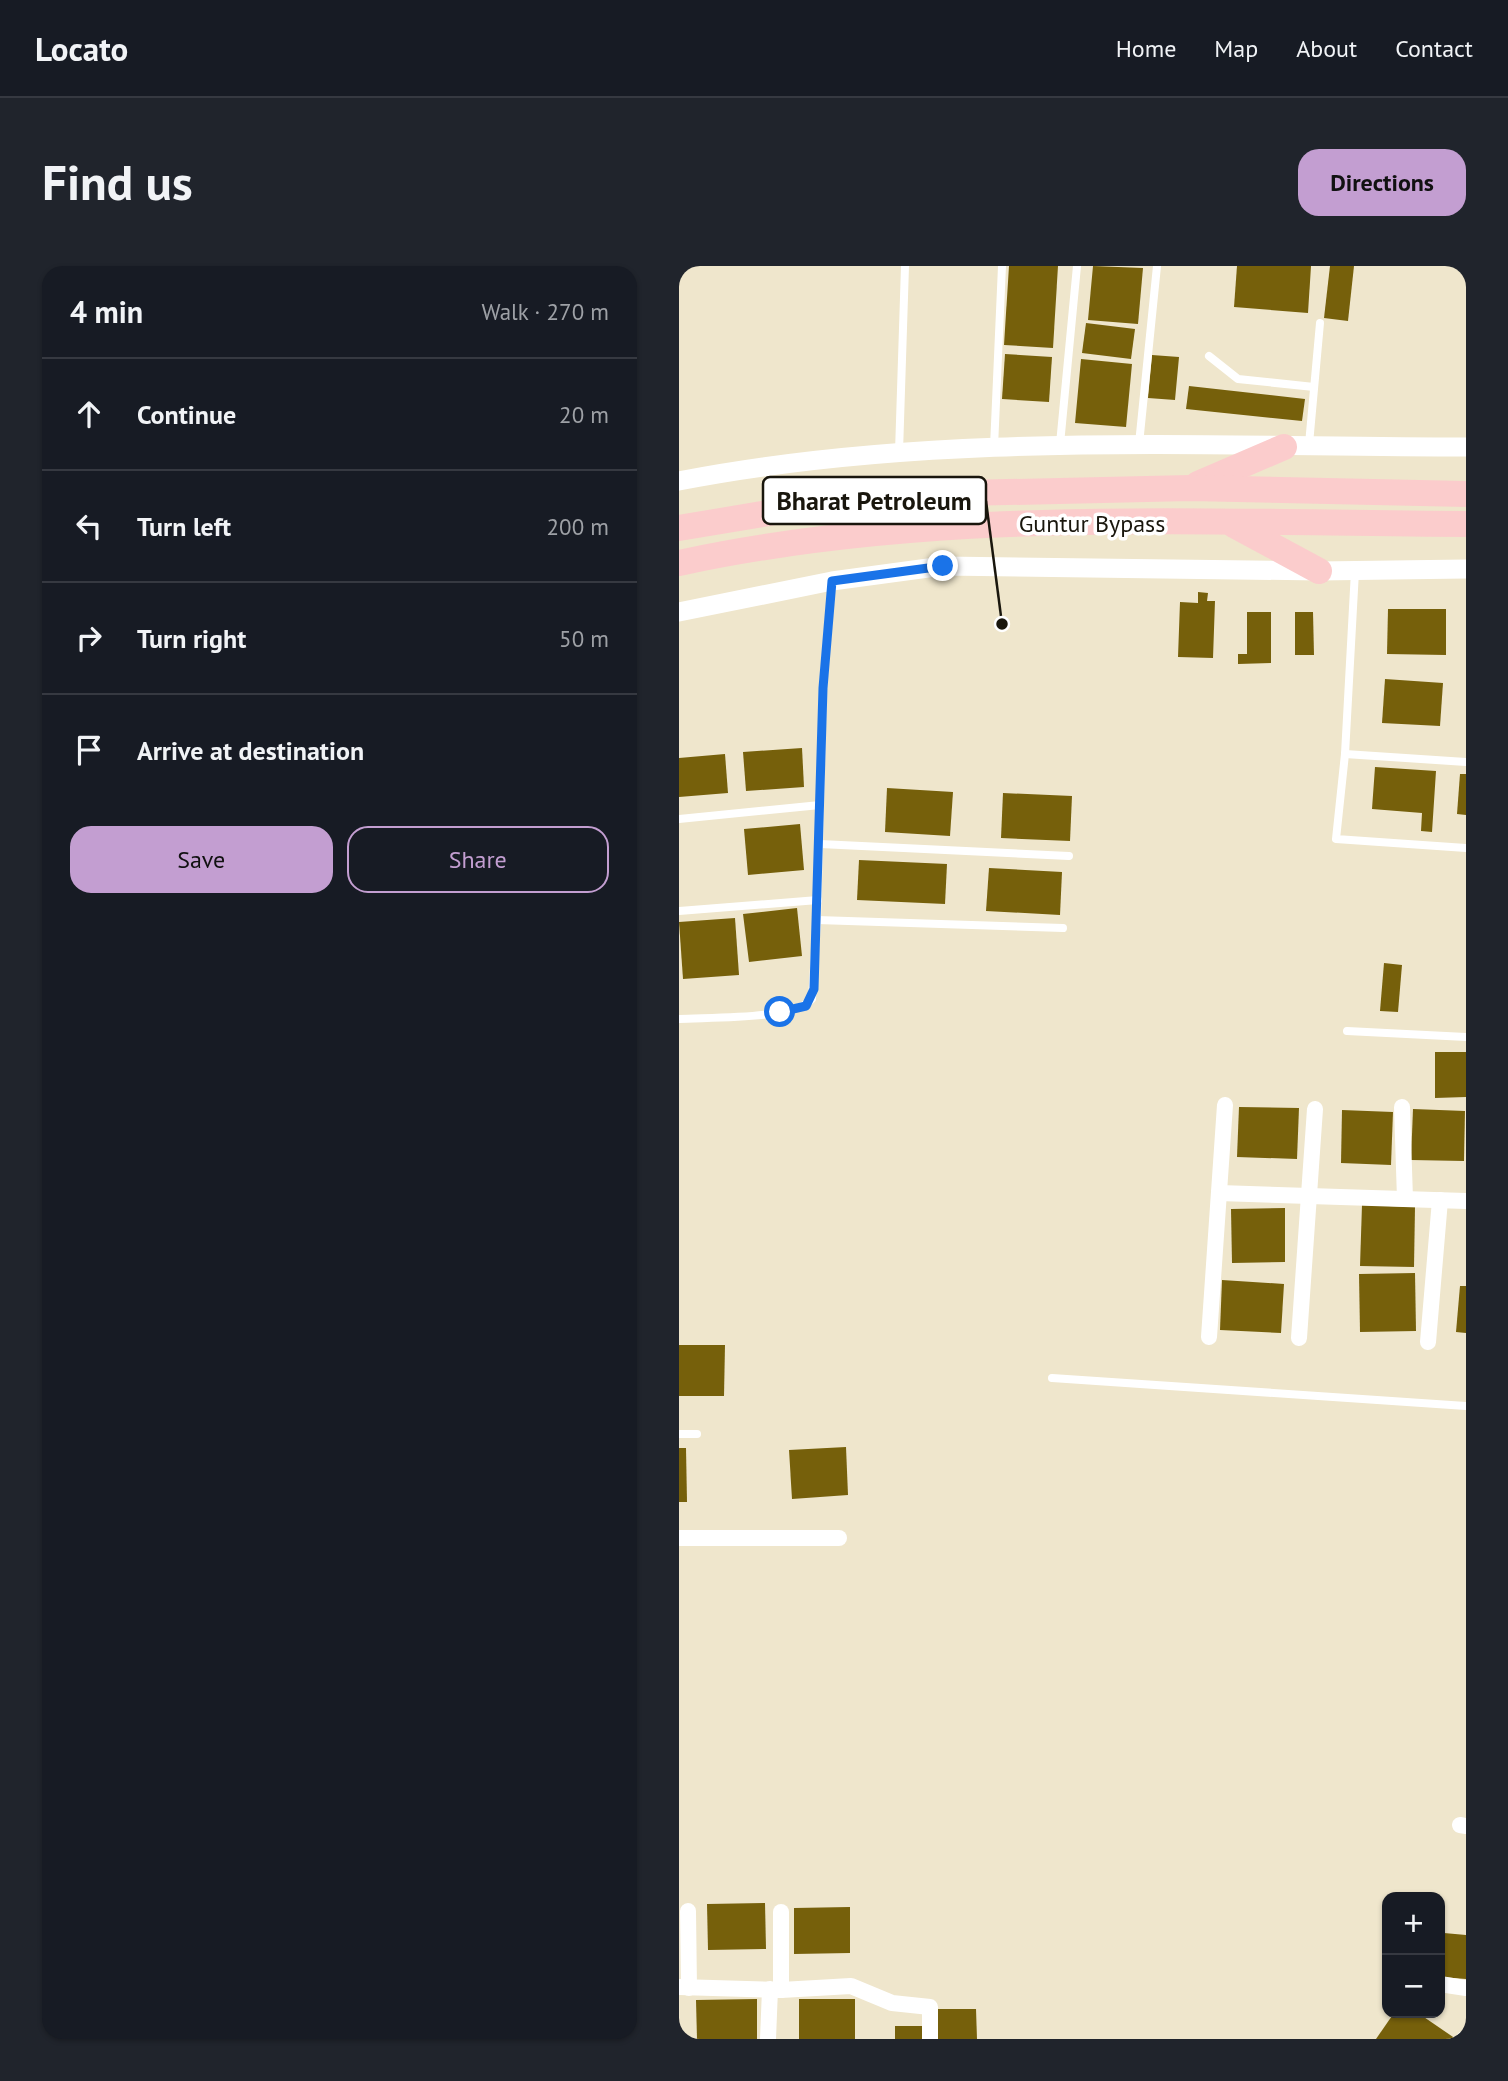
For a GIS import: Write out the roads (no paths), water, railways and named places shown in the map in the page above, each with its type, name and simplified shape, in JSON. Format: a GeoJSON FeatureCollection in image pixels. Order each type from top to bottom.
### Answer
{"type":"FeatureCollection","features":[{"type":"Feature","properties":{"kind":"highway"},"geometry":{"type":"LineString","coordinates":[[1190,488],[1296,447]]}},
{"type":"Feature","properties":{"kind":"highway","name":"Guntur Bypass"},"geometry":{"type":"LineString","coordinates":[[679,528],[876,495],[1190,488],[1466,494]]}},
{"type":"Feature","properties":{"kind":"highway","name":"Guntur Bypass"},"geometry":{"type":"LineString","coordinates":[[679,563],[881,530],[1046,521],[1466,524]]}},
{"type":"Feature","properties":{"kind":"highway"},"geometry":{"type":"LineString","coordinates":[[1232,523],[1319,571]]}},
{"type":"Feature","properties":{"kind":"street"},"geometry":{"type":"LineString","coordinates":[[679,481],[835,456],[994,447],[1466,447]]}},
{"type":"Feature","properties":{"kind":"street"},"geometry":{"type":"LineString","coordinates":[[679,612],[832,581],[943,566],[1319,571],[1466,569]]}},
{"type":"Feature","properties":{"kind":"street"},"geometry":{"type":"LineString","coordinates":[[1209,1337],[1225,1105]]}},
{"type":"Feature","properties":{"kind":"street"},"geometry":{"type":"LineString","coordinates":[[1402,1107],[1405,1199]]}},
{"type":"Feature","properties":{"kind":"street"},"geometry":{"type":"LineString","coordinates":[[1299,1338],[1315,1109]]}},
{"type":"Feature","properties":{"kind":"street"},"geometry":{"type":"LineString","coordinates":[[1219,1193],[1466,1201]]}},
{"type":"Feature","properties":{"kind":"street"},"geometry":{"type":"LineString","coordinates":[[1428,1342],[1440,1200]]}},
{"type":"Feature","properties":{"kind":"street"},"geometry":{"type":"LineString","coordinates":[[679,1538],[839,1538]]}},
{"type":"Feature","properties":{"kind":"street"},"geometry":{"type":"LineString","coordinates":[[688,1911],[684,1987],[776,1990],[851,1986],[892,2003],[930,2007],[930,2039]]}},
{"type":"Feature","properties":{"kind":"street"},"geometry":{"type":"LineString","coordinates":[[768,2039],[776,1990],[781,1912]]}},
{"type":"Feature","properties":{"kind":"street"},"geometry":{"type":"LineString","coordinates":[[1445,1985],[1466,1988]]}},
{"type":"Feature","properties":{"kind":"lane"},"geometry":{"type":"LineString","coordinates":[[899,452],[905,266]]}},
{"type":"Feature","properties":{"kind":"lane"},"geometry":{"type":"LineString","coordinates":[[994,447],[1002,266]]}},
{"type":"Feature","properties":{"kind":"lane"},"geometry":{"type":"LineString","coordinates":[[1060,447],[1077,266]]}},
{"type":"Feature","properties":{"kind":"lane"},"geometry":{"type":"LineString","coordinates":[[1138,447],[1157,266]]}},
{"type":"Feature","properties":{"kind":"lane"},"geometry":{"type":"LineString","coordinates":[[1296,447],[1314,387],[1320,323]]}},
{"type":"Feature","properties":{"kind":"lane"},"geometry":{"type":"LineString","coordinates":[[1209,356],[1238,379],[1314,387]]}},
{"type":"Feature","properties":{"kind":"lane"},"geometry":{"type":"LineString","coordinates":[[1355,571],[1345,754],[1336,839],[1466,848]]}},
{"type":"Feature","properties":{"kind":"lane"},"geometry":{"type":"LineString","coordinates":[[679,1019],[780,1012],[806,1006],[814,989],[823,688],[832,581]]}},
{"type":"Feature","properties":{"kind":"lane"},"geometry":{"type":"LineString","coordinates":[[1345,754],[1466,762]]}},
{"type":"Feature","properties":{"kind":"lane"},"geometry":{"type":"LineString","coordinates":[[679,819],[820,805]]}},
{"type":"Feature","properties":{"kind":"lane"},"geometry":{"type":"LineString","coordinates":[[820,844],[1069,856]]}},
{"type":"Feature","properties":{"kind":"lane"},"geometry":{"type":"LineString","coordinates":[[679,911],[818,900]]}},
{"type":"Feature","properties":{"kind":"lane"},"geometry":{"type":"LineString","coordinates":[[817,920],[1063,928]]}},
{"type":"Feature","properties":{"kind":"lane"},"geometry":{"type":"LineString","coordinates":[[1347,1031],[1466,1037]]}},
{"type":"Feature","properties":{"kind":"lane"},"geometry":{"type":"LineString","coordinates":[[1052,1378],[1466,1406]]}},
{"type":"Feature","properties":{"kind":"lane"},"geometry":{"type":"LineString","coordinates":[[679,1434],[697,1434]]}},
{"type":"Feature","properties":{"kind":"place","name":"Bharat Petroleum"},"geometry":{"type":"Point","coordinates":[1002,624]}}]}
